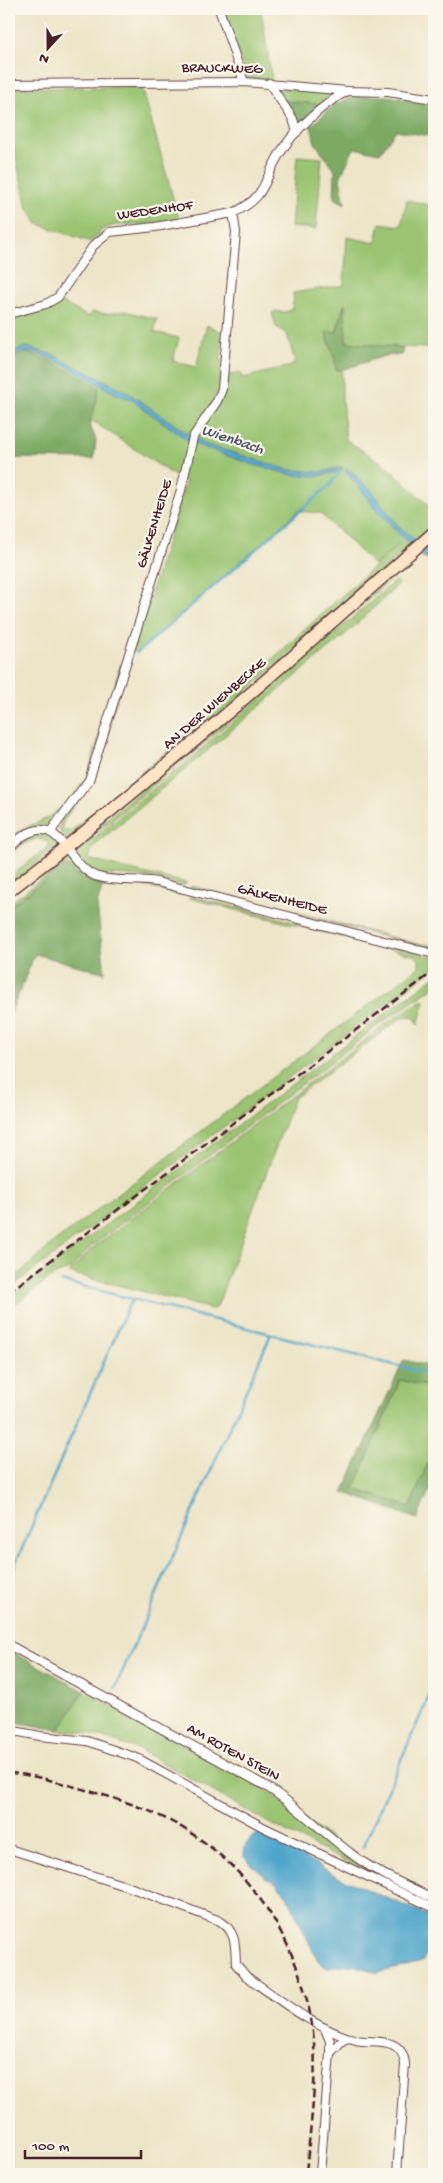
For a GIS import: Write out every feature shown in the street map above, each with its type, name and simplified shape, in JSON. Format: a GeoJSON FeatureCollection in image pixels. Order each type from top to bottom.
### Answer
{"type":"FeatureCollection","features":[{"type":"Feature","properties":{"kind":"street"},"geometry":{"type":"LineString","coordinates":[[220,9],[244,82]]}},
{"type":"Feature","properties":{"kind":"street","name":"BRAUCKWEG"},"geometry":{"type":"LineString","coordinates":[[9,84],[244,82],[348,91],[388,92],[434,99]]}},
{"type":"Feature","properties":{"kind":"street"},"geometry":{"type":"LineString","coordinates":[[268,84],[293,119],[297,132]]}},
{"type":"Feature","properties":{"kind":"street","name":"WEDENHOF"},"geometry":{"type":"LineString","coordinates":[[9,314],[46,304],[58,297],[93,246],[110,232],[155,227],[233,213],[250,204],[263,191],[278,156],[297,132],[324,105],[348,91]]}},
{"type":"Feature","properties":{"kind":"street","name":"GÄLKENHEIDE"},"geometry":{"type":"LineString","coordinates":[[233,213],[236,232],[223,383],[217,401],[195,434],[190,446],[176,506],[92,772],[85,787],[52,831],[81,866],[97,876],[108,879],[156,882],[434,954]]}},
{"type":"Feature","properties":{"kind":"street","name":"AN DER WIENBECKE"},"geometry":{"type":"LineString","coordinates":[[9,891],[66,848],[211,729],[434,532]]}},
{"type":"Feature","properties":{"kind":"street"},"geometry":{"type":"LineString","coordinates":[[9,848],[31,831],[40,829],[52,831]]}},
{"type":"Feature","properties":{"kind":"street","name":"AM ROTEN STEIN"},"geometry":{"type":"LineString","coordinates":[[9,1645],[264,1785],[292,1804],[360,1860],[434,1899]]}},
{"type":"Feature","properties":{"kind":"street"},"geometry":{"type":"LineString","coordinates":[[9,1730],[40,1736],[87,1740],[136,1758],[263,1827],[434,1908]]}},
{"type":"Feature","properties":{"kind":"street"},"geometry":{"type":"LineString","coordinates":[[9,1849],[132,1888],[220,1921],[229,1926],[233,1932],[236,1942],[236,1964],[246,1976],[325,2028],[350,2038],[375,2040],[394,2046],[404,2056],[397,2174]]}},
{"type":"Feature","properties":{"kind":"street"},"geometry":{"type":"LineString","coordinates":[[320,2174],[330,2053],[330,2041],[325,2028]]}},
{"type":"Feature","properties":{"kind":"street"},"geometry":{"type":"LineString","coordinates":[[330,2053],[342,2040],[350,2038]]}},
{"type":"Feature","properties":{"kind":"green space"},"geometry":{"type":"Polygon","coordinates":[[[223,9],[261,9],[272,81],[247,78],[223,9]]]}},
{"type":"Feature","properties":{"kind":"green space"},"geometry":{"type":"Polygon","coordinates":[[[142,87],[179,219],[148,224],[114,225],[102,230],[91,242],[38,224],[27,207],[9,127],[9,88],[142,87]]]}},
{"type":"Feature","properties":{"kind":"green space"},"geometry":{"type":"Polygon","coordinates":[[[274,88],[333,92],[300,130],[274,88]],[[285,101],[301,125],[317,104],[285,101]]]}},
{"type":"Feature","properties":{"kind":"green space"},"geometry":{"type":"Polygon","coordinates":[[[356,96],[388,96],[434,104],[434,137],[396,130],[380,153],[354,148],[340,178],[345,204],[334,198],[335,171],[315,143],[311,126],[335,104],[356,96]]]}},
{"type":"Feature","properties":{"kind":"green space"},"geometry":{"type":"Polygon","coordinates":[[[284,101],[318,104],[301,125],[284,101]]]}},
{"type":"Feature","properties":{"kind":"green space"},"geometry":{"type":"Polygon","coordinates":[[[297,156],[322,158],[316,229],[291,227],[297,156]]]}},
{"type":"Feature","properties":{"kind":"green space"},"geometry":{"type":"Polygon","coordinates":[[[407,200],[434,206],[434,306],[429,348],[346,342],[344,305],[336,332],[326,333],[335,360],[336,370],[342,370],[342,400],[346,440],[384,464],[434,510],[434,561],[427,560],[407,547],[408,549],[197,735],[71,838],[64,838],[59,830],[62,818],[89,784],[62,824],[62,828],[69,832],[206,719],[400,543],[374,565],[320,513],[298,511],[137,653],[133,650],[186,481],[175,476],[91,420],[89,452],[9,454],[9,318],[61,302],[89,317],[91,312],[106,314],[124,311],[157,319],[154,332],[179,338],[173,361],[196,367],[207,325],[222,332],[220,387],[209,408],[214,411],[223,397],[227,376],[240,372],[243,378],[291,366],[295,362],[287,334],[276,327],[272,313],[274,311],[284,312],[291,310],[294,300],[293,293],[344,285],[347,237],[376,243],[380,223],[401,226],[407,200]]]}},
{"type":"Feature","properties":{"kind":"green space"},"geometry":{"type":"Polygon","coordinates":[[[345,303],[346,342],[403,348],[402,355],[385,356],[336,370],[335,360],[326,332],[337,332],[345,303]]]}},
{"type":"Feature","properties":{"kind":"green space"},"geometry":{"type":"Polygon","coordinates":[[[24,352],[63,367],[99,388],[96,404],[89,423],[96,440],[94,459],[9,458],[9,357],[24,352]]]}},
{"type":"Feature","properties":{"kind":"green space"},"geometry":{"type":"Polygon","coordinates":[[[411,559],[398,573],[239,713],[75,849],[76,845],[411,559]]]}},
{"type":"Feature","properties":{"kind":"green space"},"geometry":{"type":"Polygon","coordinates":[[[396,580],[398,585],[345,635],[92,848],[89,859],[187,883],[183,886],[140,877],[105,874],[91,869],[75,855],[75,853],[183,765],[396,580]]]}},
{"type":"Feature","properties":{"kind":"green space"},"geometry":{"type":"Polygon","coordinates":[[[121,664],[88,776],[58,817],[9,845],[9,841],[22,830],[47,818],[67,804],[82,784],[89,771],[121,664]]]}},
{"type":"Feature","properties":{"kind":"green space"},"geometry":{"type":"Polygon","coordinates":[[[126,668],[93,778],[89,784],[126,668]]]}},
{"type":"Feature","properties":{"kind":"green space"},"geometry":{"type":"Polygon","coordinates":[[[32,833],[48,833],[57,844],[55,850],[9,886],[9,878],[49,846],[47,842],[37,838],[20,846],[9,856],[9,850],[32,833]]]}},
{"type":"Feature","properties":{"kind":"green space"},"geometry":{"type":"Polygon","coordinates":[[[67,859],[74,864],[76,870],[78,868],[102,881],[105,886],[90,882],[72,873],[74,870],[64,866],[9,907],[9,904],[67,859]]]}},
{"type":"Feature","properties":{"kind":"green space"},"geometry":{"type":"Polygon","coordinates":[[[64,866],[74,870],[73,873],[90,882],[103,886],[97,904],[105,973],[35,954],[9,1017],[9,907],[64,866]]]}},
{"type":"Feature","properties":{"kind":"green space"},"geometry":{"type":"Polygon","coordinates":[[[112,882],[144,882],[178,890],[181,896],[138,884],[110,886],[112,882]]]}},
{"type":"Feature","properties":{"kind":"green space"},"geometry":{"type":"Polygon","coordinates":[[[192,886],[418,944],[434,945],[434,949],[189,888],[192,886]]]}},
{"type":"Feature","properties":{"kind":"green space"},"geometry":{"type":"Polygon","coordinates":[[[191,896],[434,957],[434,968],[9,1289],[9,1283],[53,1243],[419,967],[419,960],[416,956],[189,898],[191,896]]]}},
{"type":"Feature","properties":{"kind":"green space"},"geometry":{"type":"Polygon","coordinates":[[[434,977],[434,987],[383,1022],[89,1248],[71,1268],[51,1277],[9,1309],[9,1298],[434,977]]]}},
{"type":"Feature","properties":{"kind":"green space"},"geometry":{"type":"Polygon","coordinates":[[[422,1000],[425,1001],[418,1025],[416,1019],[408,1016],[401,1018],[294,1098],[217,1307],[212,1309],[69,1273],[90,1250],[390,1021],[422,1000]]]}},
{"type":"Feature","properties":{"kind":"green space"},"geometry":{"type":"Polygon","coordinates":[[[404,1360],[434,1367],[434,1388],[400,1380],[354,1489],[410,1507],[434,1448],[434,1480],[417,1519],[343,1492],[404,1360]]]}},
{"type":"Feature","properties":{"kind":"green space"},"geometry":{"type":"Polygon","coordinates":[[[400,1380],[434,1388],[434,1448],[410,1507],[354,1489],[400,1380]]]}},
{"type":"Feature","properties":{"kind":"green space"},"geometry":{"type":"Polygon","coordinates":[[[9,1650],[84,1691],[59,1730],[9,1721],[9,1650]]]}},
{"type":"Feature","properties":{"kind":"green space"},"geometry":{"type":"Polygon","coordinates":[[[84,1691],[268,1791],[370,1869],[368,1873],[269,1823],[140,1750],[88,1733],[59,1730],[84,1691]]]}},
{"type":"Feature","properties":{"kind":"water"},"geometry":{"type":"Polygon","coordinates":[[[27,347],[53,355],[126,391],[191,436],[189,441],[130,399],[116,394],[67,366],[36,353],[24,352],[9,357],[9,352],[27,347]]]}},
{"type":"Feature","properties":{"kind":"water"},"geometry":{"type":"Polygon","coordinates":[[[197,438],[205,444],[289,470],[320,472],[343,467],[341,471],[319,476],[292,475],[251,464],[194,444],[197,438]]]}},
{"type":"Feature","properties":{"kind":"water"},"geometry":{"type":"Polygon","coordinates":[[[347,468],[371,490],[400,528],[431,553],[434,553],[434,558],[427,558],[401,536],[345,472],[347,468]]]}},
{"type":"Feature","properties":{"kind":"water"},"geometry":{"type":"Polygon","coordinates":[[[262,1832],[340,1878],[434,1918],[434,1949],[430,1948],[422,1962],[378,1973],[353,1965],[327,1968],[318,1961],[286,1894],[276,1883],[265,1877],[244,1857],[248,1842],[262,1832]]]}},
{"type":"Feature","properties":{"kind":"waterway"},"geometry":{"type":"LineString","coordinates":[[137,653],[329,486],[338,475],[340,469]]}},
{"type":"Feature","properties":{"kind":"waterway"},"geometry":{"type":"LineString","coordinates":[[61,1281],[434,1375]]}},
{"type":"Feature","properties":{"kind":"waterway"},"geometry":{"type":"LineString","coordinates":[[9,1578],[129,1305],[134,1299]]}},
{"type":"Feature","properties":{"kind":"waterway"},"geometry":{"type":"LineString","coordinates":[[115,1688],[271,1334]]}},
{"type":"Feature","properties":{"kind":"waterway"},"geometry":{"type":"LineString","coordinates":[[363,1847],[434,1685]]}},
{"type":"Feature","properties":{"kind":"railway"},"geometry":{"type":"LineString","coordinates":[[9,1292],[434,971]]}},
{"type":"Feature","properties":{"kind":"railway"},"geometry":{"type":"LineString","coordinates":[[9,1773],[38,1777],[77,1787],[140,1807],[158,1815],[188,1831],[215,1851],[239,1873],[260,1898],[292,1955],[311,2019],[315,2057],[312,2116],[306,2174]]}},
{"type":"Feature","properties":{"kind":"water label","name":"Wienbach"},"geometry":{"type":"Point","coordinates":[232,441]}}]}
